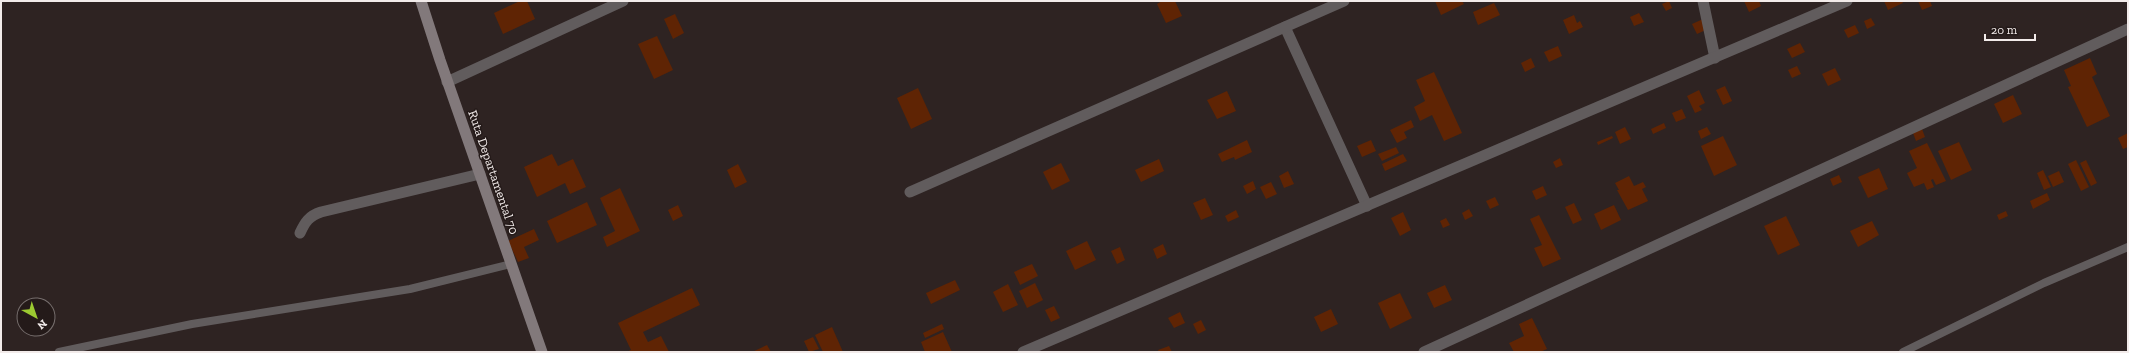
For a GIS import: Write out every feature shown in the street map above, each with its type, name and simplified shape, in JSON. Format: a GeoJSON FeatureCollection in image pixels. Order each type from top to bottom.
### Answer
{"type":"FeatureCollection","features":[{"type":"Feature","properties":{"kind":"main road","name":"Ruta Departamental 70"},"geometry":{"type":"LineString","coordinates":[[421,1],[447,82],[542,352]]}},
{"type":"Feature","properties":{"kind":"street"},"geometry":{"type":"LineString","coordinates":[[447,82],[623,1]]}},
{"type":"Feature","properties":{"kind":"street"},"geometry":{"type":"LineString","coordinates":[[910,192],[1344,1]]}},
{"type":"Feature","properties":{"kind":"street"},"geometry":{"type":"LineString","coordinates":[[1703,1],[1715,58]]}},
{"type":"Feature","properties":{"kind":"street"},"geometry":{"type":"LineString","coordinates":[[1024,352],[1847,1]]}},
{"type":"Feature","properties":{"kind":"street"},"geometry":{"type":"LineString","coordinates":[[1285,27],[1367,206]]}},
{"type":"Feature","properties":{"kind":"street"},"geometry":{"type":"LineString","coordinates":[[1424,352],[2128,29]]}},
{"type":"Feature","properties":{"kind":"street"},"geometry":{"type":"LineString","coordinates":[[300,233],[305,222],[312,215],[321,212],[480,174]]}},
{"type":"Feature","properties":{"kind":"lane"},"geometry":{"type":"LineString","coordinates":[[1903,352],[2044,283],[2128,247]]}},
{"type":"Feature","properties":{"kind":"lane"},"geometry":{"type":"LineString","coordinates":[[59,352],[192,324],[410,289],[511,264]]}},
{"type":"Feature","properties":{"kind":"building"},"geometry":{"type":"Polygon","coordinates":[[[520,1],[527,1],[535,19],[503,34],[494,13],[520,1]]]}},
{"type":"Feature","properties":{"kind":"building"},"geometry":{"type":"Polygon","coordinates":[[[1162,1],[1175,1],[1182,16],[1166,23],[1157,4],[1162,1]]]}},
{"type":"Feature","properties":{"kind":"building"},"geometry":{"type":"Polygon","coordinates":[[[1435,1],[1462,1],[1464,4],[1441,15],[1435,1]]]}},
{"type":"Feature","properties":{"kind":"building"},"geometry":{"type":"Polygon","coordinates":[[[1669,1],[1672,8],[1666,11],[1662,4],[1669,1]]]}},
{"type":"Feature","properties":{"kind":"building"},"geometry":{"type":"Polygon","coordinates":[[[1744,1],[1759,1],[1761,6],[1749,12],[1744,1]]]}},
{"type":"Feature","properties":{"kind":"building"},"geometry":{"type":"Polygon","coordinates":[[[1884,1],[1902,1],[1903,3],[1888,10],[1884,1]]]}},
{"type":"Feature","properties":{"kind":"building"},"geometry":{"type":"Polygon","coordinates":[[[1918,1],[1930,1],[1932,6],[1922,10],[1918,1]]]}},
{"type":"Feature","properties":{"kind":"building"},"geometry":{"type":"Polygon","coordinates":[[[1494,3],[1500,15],[1478,25],[1473,12],[1494,3]]]}},
{"type":"Feature","properties":{"kind":"building"},"geometry":{"type":"Polygon","coordinates":[[[1639,13],[1644,22],[1634,26],[1630,17],[1639,13]]]}},
{"type":"Feature","properties":{"kind":"building"},"geometry":{"type":"Polygon","coordinates":[[[675,14],[684,33],[673,39],[664,19],[675,14]]]}},
{"type":"Feature","properties":{"kind":"building"},"geometry":{"type":"Polygon","coordinates":[[[1574,15],[1577,23],[1580,21],[1583,27],[1569,34],[1563,20],[1574,15]]]}},
{"type":"Feature","properties":{"kind":"building"},"geometry":{"type":"Polygon","coordinates":[[[1871,18],[1875,25],[1867,29],[1864,21],[1871,18]]]}},
{"type":"Feature","properties":{"kind":"building"},"geometry":{"type":"Polygon","coordinates":[[[1703,19],[1708,29],[1697,34],[1692,24],[1703,19]]]}},
{"type":"Feature","properties":{"kind":"building"},"geometry":{"type":"Polygon","coordinates":[[[1855,25],[1859,33],[1848,38],[1844,30],[1855,25]]]}},
{"type":"Feature","properties":{"kind":"building"},"geometry":{"type":"Polygon","coordinates":[[[657,36],[673,70],[654,79],[638,44],[657,36]]]}},
{"type":"Feature","properties":{"kind":"building"},"geometry":{"type":"Polygon","coordinates":[[[1800,43],[1805,52],[1792,58],[1787,49],[1800,43]]]}},
{"type":"Feature","properties":{"kind":"building"},"geometry":{"type":"Polygon","coordinates":[[[1558,46],[1562,56],[1549,62],[1544,52],[1558,46]]]}},
{"type":"Feature","properties":{"kind":"building"},"geometry":{"type":"Polygon","coordinates":[[[1531,58],[1535,67],[1525,72],[1521,63],[1531,58]]]}},
{"type":"Feature","properties":{"kind":"building"},"geometry":{"type":"Polygon","coordinates":[[[2090,58],[2097,74],[2092,77],[2110,116],[2087,127],[2068,87],[2071,86],[2064,70],[2090,58]]]}},
{"type":"Feature","properties":{"kind":"building"},"geometry":{"type":"Polygon","coordinates":[[[1797,66],[1801,74],[1792,78],[1788,70],[1797,66]]]}},
{"type":"Feature","properties":{"kind":"building"},"geometry":{"type":"Polygon","coordinates":[[[1835,68],[1841,80],[1828,86],[1822,74],[1835,68]]]}},
{"type":"Feature","properties":{"kind":"building"},"geometry":{"type":"Polygon","coordinates":[[[1434,72],[1462,133],[1444,141],[1432,115],[1420,121],[1414,107],[1425,101],[1416,80],[1434,72]]]}},
{"type":"Feature","properties":{"kind":"building"},"geometry":{"type":"Polygon","coordinates":[[[1725,86],[1732,101],[1723,105],[1716,90],[1725,86]]]}},
{"type":"Feature","properties":{"kind":"building"},"geometry":{"type":"Polygon","coordinates":[[[918,88],[932,119],[911,129],[897,98],[918,88]]]}},
{"type":"Feature","properties":{"kind":"building"},"geometry":{"type":"Polygon","coordinates":[[[1699,90],[1705,103],[1699,106],[1702,110],[1695,113],[1687,96],[1699,90]]]}},
{"type":"Feature","properties":{"kind":"building"},"geometry":{"type":"Polygon","coordinates":[[[1227,91],[1236,111],[1217,119],[1207,100],[1227,91]]]}},
{"type":"Feature","properties":{"kind":"building"},"geometry":{"type":"Polygon","coordinates":[[[2013,95],[2022,114],[2003,123],[1994,104],[2013,95]]]}},
{"type":"Feature","properties":{"kind":"building"},"geometry":{"type":"Polygon","coordinates":[[[1682,109],[1686,118],[1676,122],[1672,113],[1682,109]]]}},
{"type":"Feature","properties":{"kind":"building"},"geometry":{"type":"Polygon","coordinates":[[[1411,120],[1414,127],[1404,132],[1407,138],[1397,143],[1390,130],[1411,120]]]}},
{"type":"Feature","properties":{"kind":"building"},"geometry":{"type":"Polygon","coordinates":[[[1664,123],[1666,128],[1653,134],[1651,129],[1664,123]]]}},
{"type":"Feature","properties":{"kind":"building"},"geometry":{"type":"Polygon","coordinates":[[[1625,127],[1631,139],[1620,144],[1615,132],[1625,127]]]}},
{"type":"Feature","properties":{"kind":"building"},"geometry":{"type":"Polygon","coordinates":[[[1707,127],[1711,134],[1701,139],[1698,131],[1707,127]]]}},
{"type":"Feature","properties":{"kind":"building"},"geometry":{"type":"Polygon","coordinates":[[[1922,129],[1925,137],[1916,141],[1913,133],[1922,129]]]}},
{"type":"Feature","properties":{"kind":"building"},"geometry":{"type":"Polygon","coordinates":[[[2128,133],[2128,147],[2123,149],[2118,138],[2128,133]]]}},
{"type":"Feature","properties":{"kind":"building"},"geometry":{"type":"Polygon","coordinates":[[[1612,136],[1613,138],[1598,145],[1597,142],[1612,136]]]}},
{"type":"Feature","properties":{"kind":"building"},"geometry":{"type":"Polygon","coordinates":[[[1723,136],[1737,165],[1714,176],[1701,146],[1723,136]]]}},
{"type":"Feature","properties":{"kind":"building"},"geometry":{"type":"Polygon","coordinates":[[[1247,140],[1252,152],[1235,160],[1234,157],[1222,162],[1218,154],[1247,140]]]}},
{"type":"Feature","properties":{"kind":"building"},"geometry":{"type":"Polygon","coordinates":[[[1371,140],[1376,151],[1362,157],[1357,146],[1371,140]]]}},
{"type":"Feature","properties":{"kind":"building"},"geometry":{"type":"Polygon","coordinates":[[[1959,142],[1972,170],[1951,180],[1938,151],[1959,142]]]}},
{"type":"Feature","properties":{"kind":"building"},"geometry":{"type":"Polygon","coordinates":[[[1927,143],[1946,181],[1936,185],[1933,179],[1931,180],[1934,187],[1927,190],[1924,183],[1914,187],[1907,173],[1917,168],[1909,151],[1927,143]]]}},
{"type":"Feature","properties":{"kind":"building"},"geometry":{"type":"Polygon","coordinates":[[[1396,147],[1399,153],[1382,161],[1378,154],[1396,147]]]}},
{"type":"Feature","properties":{"kind":"building"},"geometry":{"type":"Polygon","coordinates":[[[552,154],[558,166],[573,159],[586,187],[570,194],[565,183],[537,197],[524,167],[552,154]]]}},
{"type":"Feature","properties":{"kind":"building"},"geometry":{"type":"Polygon","coordinates":[[[1403,154],[1407,161],[1385,171],[1382,164],[1403,154]]]}},
{"type":"Feature","properties":{"kind":"building"},"geometry":{"type":"Polygon","coordinates":[[[1560,158],[1563,165],[1556,168],[1553,162],[1560,158]]]}},
{"type":"Feature","properties":{"kind":"building"},"geometry":{"type":"Polygon","coordinates":[[[1159,159],[1164,171],[1141,182],[1135,170],[1159,159]]]}},
{"type":"Feature","properties":{"kind":"building"},"geometry":{"type":"Polygon","coordinates":[[[2076,160],[2089,187],[2081,191],[2068,164],[2076,160]]]}},
{"type":"Feature","properties":{"kind":"building"},"geometry":{"type":"Polygon","coordinates":[[[2086,160],[2097,183],[2091,186],[2080,163],[2086,160]]]}},
{"type":"Feature","properties":{"kind":"building"},"geometry":{"type":"Polygon","coordinates":[[[1061,163],[1070,181],[1052,190],[1043,172],[1061,163]]]}},
{"type":"Feature","properties":{"kind":"building"},"geometry":{"type":"Polygon","coordinates":[[[738,164],[747,182],[735,188],[727,170],[738,164]]]}},
{"type":"Feature","properties":{"kind":"building"},"geometry":{"type":"Polygon","coordinates":[[[1879,168],[1888,189],[1868,198],[1858,177],[1879,168]]]}},
{"type":"Feature","properties":{"kind":"building"},"geometry":{"type":"Polygon","coordinates":[[[2043,170],[2051,187],[2044,190],[2037,173],[2043,170]]]}},
{"type":"Feature","properties":{"kind":"building"},"geometry":{"type":"Polygon","coordinates":[[[1288,171],[1294,184],[1284,188],[1279,176],[1288,171]]]}},
{"type":"Feature","properties":{"kind":"building"},"geometry":{"type":"Polygon","coordinates":[[[2059,171],[2064,182],[2053,187],[2048,176],[2059,171]]]}},
{"type":"Feature","properties":{"kind":"building"},"geometry":{"type":"Polygon","coordinates":[[[1839,175],[1842,182],[1833,186],[1830,179],[1839,175]]]}},
{"type":"Feature","properties":{"kind":"building"},"geometry":{"type":"Polygon","coordinates":[[[1629,176],[1634,186],[1643,182],[1646,187],[1642,189],[1648,201],[1628,210],[1617,190],[1619,190],[1615,183],[1629,176]]]}},
{"type":"Feature","properties":{"kind":"building"},"geometry":{"type":"Polygon","coordinates":[[[1253,181],[1256,189],[1247,194],[1243,186],[1253,181]]]}},
{"type":"Feature","properties":{"kind":"building"},"geometry":{"type":"Polygon","coordinates":[[[1271,182],[1277,194],[1266,199],[1260,187],[1271,182]]]}},
{"type":"Feature","properties":{"kind":"building"},"geometry":{"type":"Polygon","coordinates":[[[1543,186],[1547,195],[1536,200],[1532,191],[1543,186]]]}},
{"type":"Feature","properties":{"kind":"building"},"geometry":{"type":"Polygon","coordinates":[[[620,188],[640,231],[607,247],[603,237],[615,231],[600,198],[620,188]]]}},
{"type":"Feature","properties":{"kind":"building"},"geometry":{"type":"Polygon","coordinates":[[[2047,193],[2050,200],[2033,209],[2030,201],[2047,193]]]}},
{"type":"Feature","properties":{"kind":"building"},"geometry":{"type":"Polygon","coordinates":[[[1495,197],[1499,205],[1490,209],[1486,201],[1495,197]]]}},
{"type":"Feature","properties":{"kind":"building"},"geometry":{"type":"Polygon","coordinates":[[[1205,198],[1213,215],[1201,220],[1193,203],[1205,198]]]}},
{"type":"Feature","properties":{"kind":"building"},"geometry":{"type":"Polygon","coordinates":[[[587,202],[597,225],[557,243],[547,221],[587,202]]]}},
{"type":"Feature","properties":{"kind":"building"},"geometry":{"type":"Polygon","coordinates":[[[1574,203],[1582,220],[1573,224],[1565,207],[1574,203]]]}},
{"type":"Feature","properties":{"kind":"building"},"geometry":{"type":"Polygon","coordinates":[[[678,205],[683,216],[673,221],[668,210],[678,205]]]}},
{"type":"Feature","properties":{"kind":"building"},"geometry":{"type":"Polygon","coordinates":[[[1614,205],[1621,220],[1601,230],[1594,214],[1614,205]]]}},
{"type":"Feature","properties":{"kind":"building"},"geometry":{"type":"Polygon","coordinates":[[[1469,209],[1473,216],[1465,220],[1462,213],[1469,209]]]}},
{"type":"Feature","properties":{"kind":"building"},"geometry":{"type":"Polygon","coordinates":[[[1236,210],[1239,217],[1228,222],[1225,216],[1236,210]]]}},
{"type":"Feature","properties":{"kind":"building"},"geometry":{"type":"Polygon","coordinates":[[[2006,211],[2008,216],[1999,220],[1997,215],[2006,211]]]}},
{"type":"Feature","properties":{"kind":"building"},"geometry":{"type":"Polygon","coordinates":[[[1403,212],[1411,230],[1400,236],[1391,218],[1403,212]]]}},
{"type":"Feature","properties":{"kind":"building"},"geometry":{"type":"Polygon","coordinates":[[[1539,215],[1561,259],[1543,267],[1534,248],[1542,245],[1530,219],[1539,215]]]}},
{"type":"Feature","properties":{"kind":"building"},"geometry":{"type":"Polygon","coordinates":[[[1786,216],[1800,245],[1778,255],[1764,226],[1786,216]]]}},
{"type":"Feature","properties":{"kind":"building"},"geometry":{"type":"Polygon","coordinates":[[[1446,218],[1450,225],[1443,228],[1440,221],[1446,218]]]}},
{"type":"Feature","properties":{"kind":"building"},"geometry":{"type":"Polygon","coordinates":[[[1872,221],[1879,235],[1858,247],[1850,231],[1872,221]]]}},
{"type":"Feature","properties":{"kind":"building"},"geometry":{"type":"Polygon","coordinates":[[[534,229],[539,240],[524,247],[529,258],[518,262],[508,241],[534,229]]]}},
{"type":"Feature","properties":{"kind":"building"},"geometry":{"type":"Polygon","coordinates":[[[1087,241],[1096,260],[1075,270],[1066,251],[1087,241]]]}},
{"type":"Feature","properties":{"kind":"building"},"geometry":{"type":"Polygon","coordinates":[[[1163,244],[1167,254],[1157,259],[1153,249],[1163,244]]]}},
{"type":"Feature","properties":{"kind":"building"},"geometry":{"type":"Polygon","coordinates":[[[1120,247],[1125,260],[1117,264],[1111,251],[1120,247]]]}},
{"type":"Feature","properties":{"kind":"building"},"geometry":{"type":"Polygon","coordinates":[[[1032,264],[1038,276],[1020,285],[1014,272],[1032,264]]]}},
{"type":"Feature","properties":{"kind":"building"},"geometry":{"type":"Polygon","coordinates":[[[955,280],[960,290],[931,304],[926,293],[955,280]]]}},
{"type":"Feature","properties":{"kind":"building"},"geometry":{"type":"Polygon","coordinates":[[[1035,283],[1043,300],[1027,308],[1019,291],[1035,283]]]}},
{"type":"Feature","properties":{"kind":"building"},"geometry":{"type":"Polygon","coordinates":[[[1008,284],[1018,305],[1003,312],[993,292],[1008,284]]]}},
{"type":"Feature","properties":{"kind":"building"},"geometry":{"type":"Polygon","coordinates":[[[1445,285],[1452,300],[1434,308],[1427,293],[1445,285]]]}},
{"type":"Feature","properties":{"kind":"building"},"geometry":{"type":"Polygon","coordinates":[[[692,288],[700,305],[643,332],[648,342],[661,336],[669,352],[626,352],[631,350],[618,323],[692,288]]]}},
{"type":"Feature","properties":{"kind":"building"},"geometry":{"type":"Polygon","coordinates":[[[1400,293],[1412,318],[1390,329],[1378,303],[1400,293]]]}},
{"type":"Feature","properties":{"kind":"building"},"geometry":{"type":"Polygon","coordinates":[[[1054,306],[1060,318],[1051,322],[1045,310],[1054,306]]]}},
{"type":"Feature","properties":{"kind":"building"},"geometry":{"type":"Polygon","coordinates":[[[1331,309],[1338,324],[1321,332],[1314,317],[1331,309]]]}},
{"type":"Feature","properties":{"kind":"building"},"geometry":{"type":"Polygon","coordinates":[[[1180,312],[1185,323],[1174,328],[1168,318],[1180,312]]]}},
{"type":"Feature","properties":{"kind":"building"},"geometry":{"type":"Polygon","coordinates":[[[1532,318],[1547,349],[1540,352],[1514,352],[1509,343],[1524,336],[1519,324],[1532,318]]]}},
{"type":"Feature","properties":{"kind":"building"},"geometry":{"type":"Polygon","coordinates":[[[1201,320],[1206,330],[1198,334],[1193,324],[1201,320]]]}},
{"type":"Feature","properties":{"kind":"building"},"geometry":{"type":"Polygon","coordinates":[[[942,324],[944,329],[925,338],[923,333],[942,324]]]}},
{"type":"Feature","properties":{"kind":"building"},"geometry":{"type":"Polygon","coordinates":[[[832,327],[843,352],[823,352],[815,335],[832,327]]]}},
{"type":"Feature","properties":{"kind":"building"},"geometry":{"type":"Polygon","coordinates":[[[943,332],[952,352],[925,352],[921,342],[943,332]]]}},
{"type":"Feature","properties":{"kind":"building"},"geometry":{"type":"Polygon","coordinates":[[[813,337],[819,349],[809,352],[804,341],[813,337]]]}},
{"type":"Feature","properties":{"kind":"building"},"geometry":{"type":"Polygon","coordinates":[[[767,345],[771,352],[752,352],[767,345]]]}},
{"type":"Feature","properties":{"kind":"building"},"geometry":{"type":"Polygon","coordinates":[[[1169,346],[1172,352],[1159,352],[1158,350],[1169,346]]]}}]}
